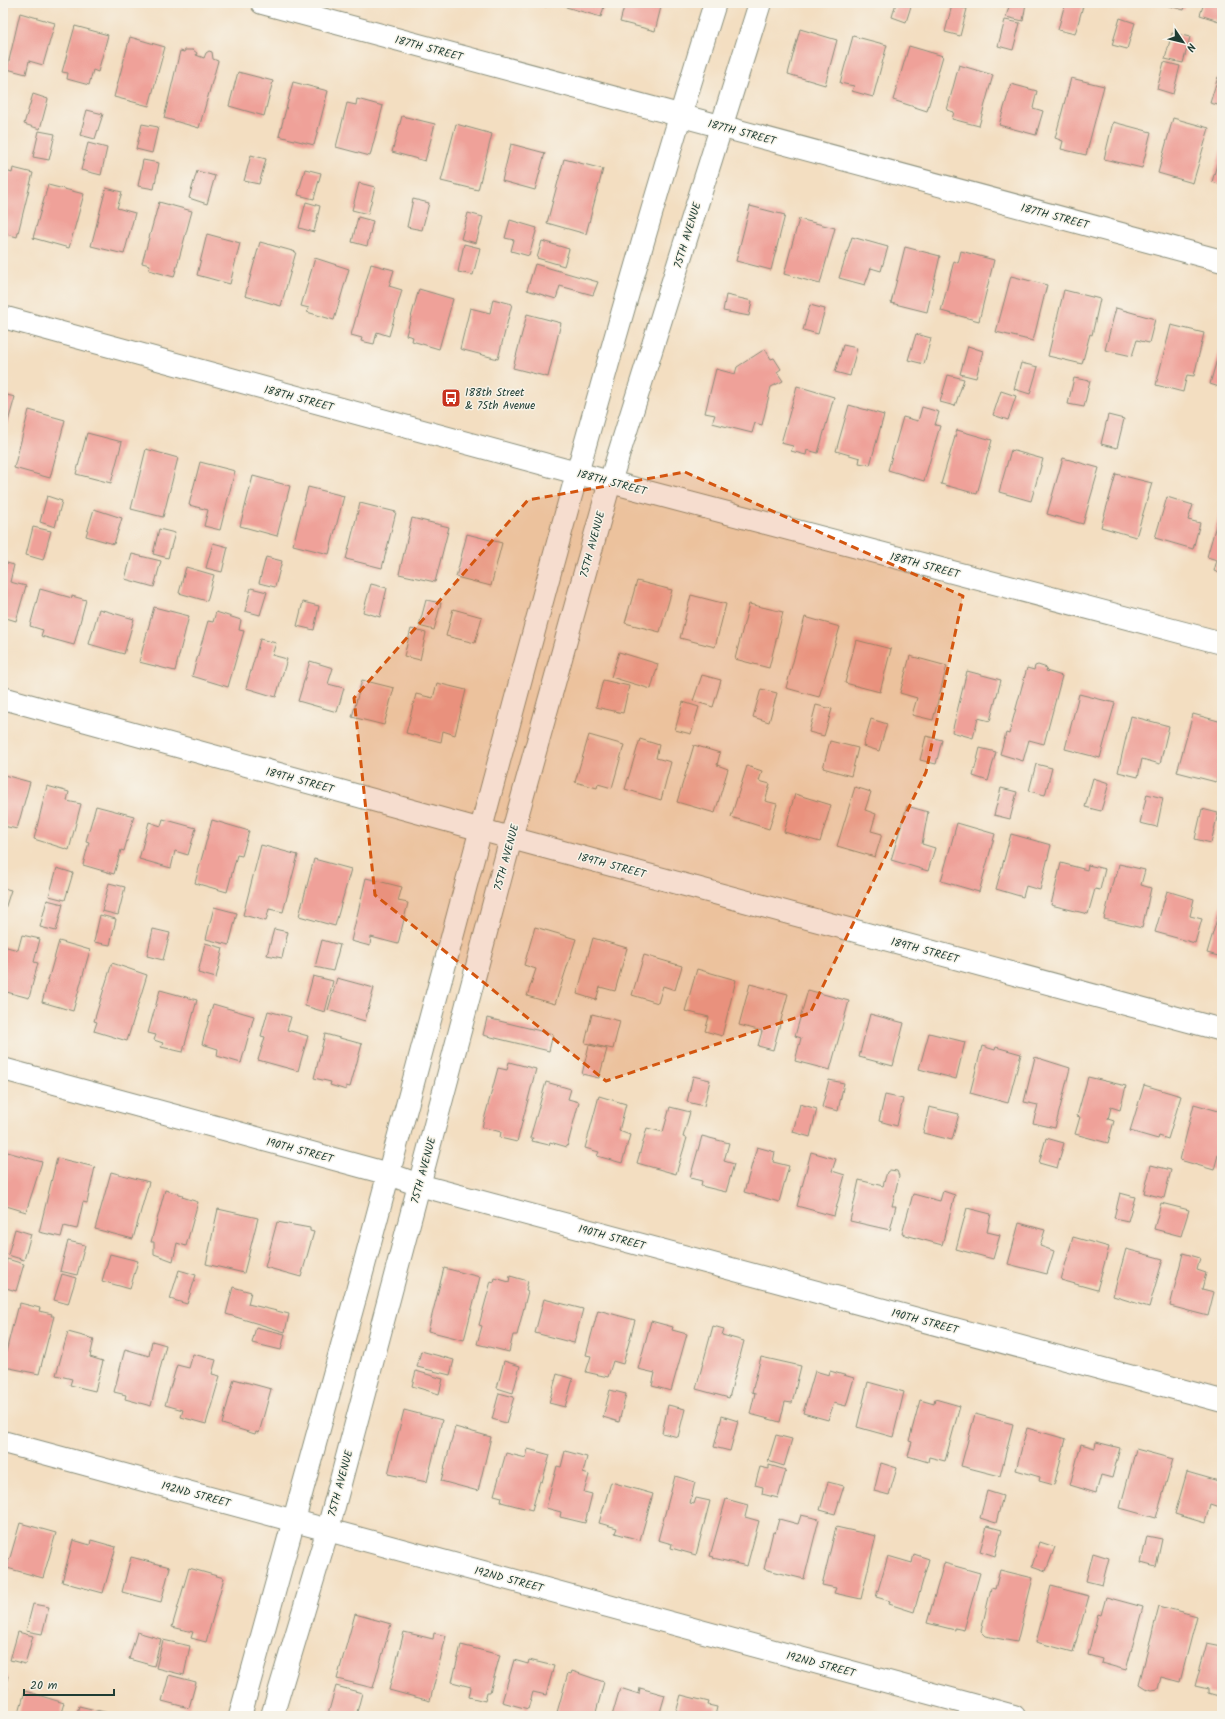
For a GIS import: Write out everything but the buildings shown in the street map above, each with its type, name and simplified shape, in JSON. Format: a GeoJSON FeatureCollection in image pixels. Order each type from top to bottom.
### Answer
{"type":"FeatureCollection","features":[{"type":"Feature","properties":{"kind":"street","name":"187TH STREET"},"geometry":{"type":"LineString","coordinates":[[262,3],[1222,261]]}},
{"type":"Feature","properties":{"kind":"street"},"geometry":{"type":"LineString","coordinates":[[240,1716],[389,1174],[576,473],[680,116],[715,3]]}},
{"type":"Feature","properties":{"kind":"street","name":"75TH AVENUE"},"geometry":{"type":"LineString","coordinates":[[272,1716],[328,1529],[511,838],[610,482],[760,3]]}},
{"type":"Feature","properties":{"kind":"street","name":"188TH STREET"},"geometry":{"type":"LineString","coordinates":[[3,317],[576,473],[1222,643]]}},
{"type":"Feature","properties":{"kind":"street","name":"189TH STREET"},"geometry":{"type":"LineString","coordinates":[[3,698],[481,830],[1222,1030]]}},
{"type":"Feature","properties":{"kind":"street","name":"190TH STREET"},"geometry":{"type":"LineString","coordinates":[[3,1069],[389,1174],[419,1185],[1222,1401]]}},
{"type":"Feature","properties":{"kind":"street","name":"192ND STREET"},"geometry":{"type":"LineString","coordinates":[[3,1442],[1014,1716]]}},
{"type":"Feature","properties":{"kind":"highlighted area"},"geometry":{"type":"Polygon","coordinates":[[[685,472],[963,596],[926,772],[810,1013],[606,1081],[375,895],[354,698],[528,500],[685,472]]]}},
{"type":"Feature","properties":{"kind":"place","name":"188th Street & 75th Avenue"},"geometry":{"type":"Point","coordinates":[451,398]}}]}
